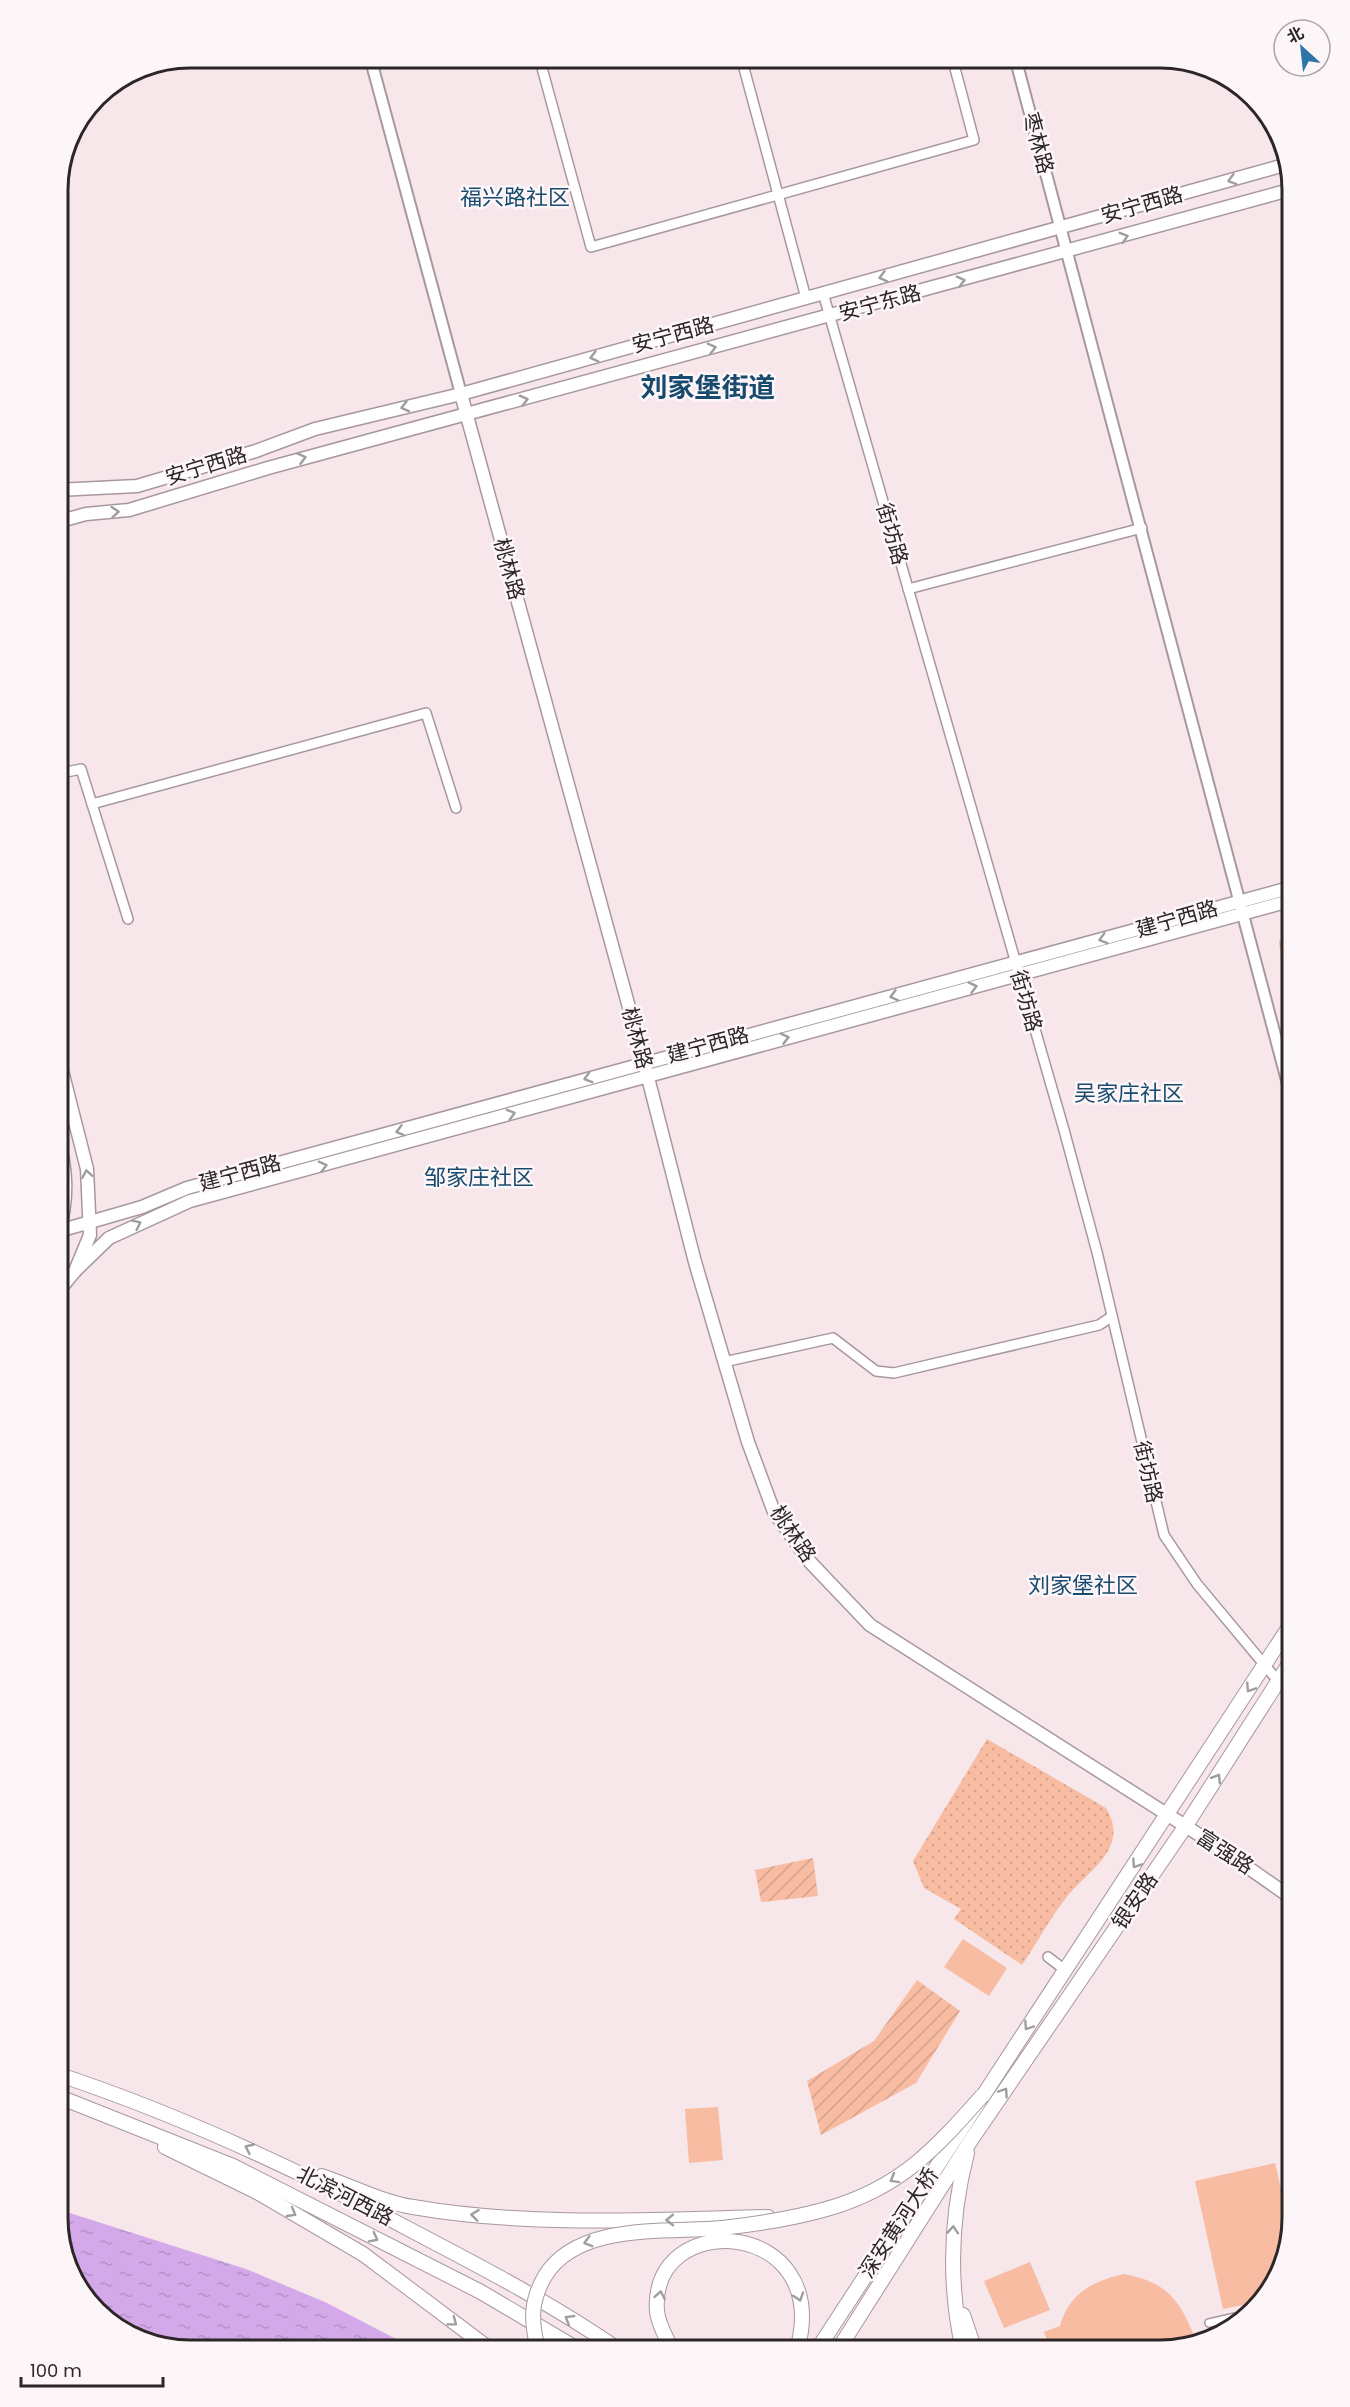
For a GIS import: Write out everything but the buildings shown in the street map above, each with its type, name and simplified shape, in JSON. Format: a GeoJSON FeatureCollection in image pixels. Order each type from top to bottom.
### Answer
{"type":"FeatureCollection","features":[{"type":"Feature","properties":{"kind":"main road","name":"安宁西路"},"geometry":{"type":"LineString","coordinates":[[68,489],[137,486],[256,450],[315,429],[461,394],[1280,166]]}},
{"type":"Feature","properties":{"kind":"main road","name":"安宁东路"},"geometry":{"type":"LineString","coordinates":[[468,415],[1282,192]]}},
{"type":"Feature","properties":{"kind":"main road","name":"桃林路"},"geometry":{"type":"LineString","coordinates":[[461,394],[644,1062],[695,1262],[748,1442],[774,1512],[810,1562],[870,1625],[1185,1827]]}},
{"type":"Feature","properties":{"kind":"main road","name":"安宁西路"},"geometry":{"type":"LineString","coordinates":[[68,519],[86,514],[129,510],[268,468],[468,415]]}},
{"type":"Feature","properties":{"kind":"main road","name":"建宁西路"},"geometry":{"type":"LineString","coordinates":[[75,1271],[109,1238],[190,1201],[1241,907],[1282,891]]}},
{"type":"Feature","properties":{"kind":"main road","name":"建宁西路"},"geometry":{"type":"LineString","coordinates":[[1241,907],[1282,901]]}},
{"type":"Feature","properties":{"kind":"main road","name":"建宁西路"},"geometry":{"type":"LineString","coordinates":[[89,1229],[187,1188],[644,1062],[1017,969]]}},
{"type":"Feature","properties":{"kind":"main road"},"geometry":{"type":"LineString","coordinates":[[68,1094],[87,1169],[89,1229],[75,1271],[68,1280]]}},
{"type":"Feature","properties":{"kind":"main road"},"geometry":{"type":"LineString","coordinates":[[68,1232],[89,1229],[109,1238]]}},
{"type":"Feature","properties":{"kind":"main road","name":"银安路"},"geometry":{"type":"LineString","coordinates":[[982,2096],[1282,1638]]}},
{"type":"Feature","properties":{"kind":"main road","name":"银安路"},"geometry":{"type":"LineString","coordinates":[[971,2140],[1185,1827],[1282,1675]]}},
{"type":"Feature","properties":{"kind":"main road","name":"富强路"},"geometry":{"type":"LineString","coordinates":[[1185,1827],[1223,1850],[1282,1891]]}},
{"type":"Feature","properties":{"kind":"main road","name":"北滨河西路"},"geometry":{"type":"LineString","coordinates":[[68,2078],[244,2146],[273,2160],[480,2266],[602,2339]]}},
{"type":"Feature","properties":{"kind":"main road"},"geometry":{"type":"LineString","coordinates":[[536,2339],[532,2323],[537,2291],[553,2263],[579,2244],[611,2236],[724,2228],[791,2217],[831,2207],[874,2190],[905,2173],[935,2149],[982,2096]]}},
{"type":"Feature","properties":{"kind":"main road","name":"深安黄河大桥"},"geometry":{"type":"LineString","coordinates":[[824,2340],[982,2096]]}},
{"type":"Feature","properties":{"kind":"main road","name":"北滨河西路"},"geometry":{"type":"LineString","coordinates":[[68,2100],[233,2166],[481,2292],[561,2339]]}},
{"type":"Feature","properties":{"kind":"main road"},"geometry":{"type":"LineString","coordinates":[[111,2116],[149,2139],[257,2192],[363,2254],[476,2339]]}},
{"type":"Feature","properties":{"kind":"main road"},"geometry":{"type":"LineString","coordinates":[[961,2340],[952,2295],[952,2258],[957,2193],[971,2140]]}},
{"type":"Feature","properties":{"kind":"main road","name":"深安黄河大桥"},"geometry":{"type":"LineString","coordinates":[[845,2340],[971,2140]]}},
{"type":"Feature","properties":{"kind":"main road"},"geometry":{"type":"LineString","coordinates":[[273,2160],[410,2207],[516,2218],[639,2220],[791,2217]]}},
{"type":"Feature","properties":{"kind":"main road"},"geometry":{"type":"LineString","coordinates":[[668,2339],[657,2312],[660,2288],[670,2266],[685,2251],[713,2240],[743,2241],[771,2253],[792,2275],[802,2303],[799,2340]]}},
{"type":"Feature","properties":{"kind":"main road"},"geometry":{"type":"LineString","coordinates":[[952,2258],[961,2310],[971,2340]]}},
{"type":"Feature","properties":{"kind":"main road"},"geometry":{"type":"LineString","coordinates":[[481,2292],[544,2339]]}},
{"type":"Feature","properties":{"kind":"street","name":"桃林路"},"geometry":{"type":"LineString","coordinates":[[373,68],[461,394]]}},
{"type":"Feature","properties":{"kind":"street"},"geometry":{"type":"LineString","coordinates":[[542,68],[591,247],[974,140],[955,68]]}},
{"type":"Feature","properties":{"kind":"street"},"geometry":{"type":"LineString","coordinates":[[744,68],[806,298]]}},
{"type":"Feature","properties":{"kind":"street","name":"枣林路"},"geometry":{"type":"LineString","coordinates":[[1018,68],[1282,1062]]}},
{"type":"Feature","properties":{"kind":"street","name":"街坊路"},"geometry":{"type":"LineString","coordinates":[[823,293],[1064,1130],[1097,1252],[1164,1535],[1197,1584],[1278,1681]]}},
{"type":"Feature","properties":{"kind":"street"},"geometry":{"type":"LineString","coordinates":[[908,589],[1142,528]]}},
{"type":"Feature","properties":{"kind":"street"},"geometry":{"type":"LineString","coordinates":[[92,804],[426,713],[456,808]]}},
{"type":"Feature","properties":{"kind":"street"},"geometry":{"type":"LineString","coordinates":[[68,772],[81,770],[128,919]]}},
{"type":"Feature","properties":{"kind":"street"},"geometry":{"type":"LineString","coordinates":[[724,1362],[833,1338],[876,1371],[894,1372],[1099,1325],[1111,1317]]}},
{"type":"Feature","properties":{"kind":"street"},"geometry":{"type":"LineString","coordinates":[[1048,1957],[1065,1970]]}},
{"type":"Feature","properties":{"kind":"street"},"geometry":{"type":"LineString","coordinates":[[1209,2323],[1230,2318]]}},
{"type":"Feature","properties":{"kind":"shaded area"},"geometry":{"type":"Polygon","coordinates":[[[1282,937],[1282,970],[1279,941],[1282,937]]]}},
{"type":"Feature","properties":{"kind":"shaded area"},"geometry":{"type":"Polygon","coordinates":[[[987,1739],[1106,1808],[1112,1823],[1113,1836],[1110,1847],[1054,1914],[1022,1965],[954,1919],[961,1909],[924,1888],[913,1861],[987,1739]]]}},
{"type":"Feature","properties":{"kind":"shaded area"},"geometry":{"type":"Polygon","coordinates":[[[813,1858],[818,1896],[761,1902],[755,1870],[813,1858]]]}},
{"type":"Feature","properties":{"kind":"shaded area"},"geometry":{"type":"Polygon","coordinates":[[[963,1939],[1007,1968],[989,1996],[944,1967],[963,1939]]]}},
{"type":"Feature","properties":{"kind":"shaded area"},"geometry":{"type":"Polygon","coordinates":[[[917,1980],[960,2011],[916,2083],[821,2135],[807,2081],[874,2041],[917,1980]]]}},
{"type":"Feature","properties":{"kind":"shaded area"},"geometry":{"type":"Polygon","coordinates":[[[718,2107],[723,2160],[689,2163],[685,2109],[718,2107]]]}},
{"type":"Feature","properties":{"kind":"shaded area"},"geometry":{"type":"Polygon","coordinates":[[[1275,2163],[1282,2193],[1280,2242],[1270,2272],[1262,2286],[1246,2304],[1223,2309],[1195,2181],[1275,2163]]]}},
{"type":"Feature","properties":{"kind":"shaded area"},"geometry":{"type":"Polygon","coordinates":[[[1030,2262],[1050,2310],[1004,2328],[984,2281],[1030,2262]]]}},
{"type":"Feature","properties":{"kind":"shaded area"},"geometry":{"type":"Polygon","coordinates":[[[1124,2274],[1140,2278],[1163,2289],[1179,2305],[1193,2335],[1161,2340],[1047,2340],[1044,2332],[1060,2326],[1069,2305],[1076,2297],[1102,2280],[1124,2274]]]}},
{"type":"Feature","properties":{"kind":"water"},"geometry":{"type":"Polygon","coordinates":[[[68,2212],[246,2269],[327,2303],[396,2339],[181,2339],[150,2333],[121,2319],[98,2298],[84,2279],[70,2242],[68,2212]]]}},
{"type":"Feature","properties":{"kind":"district","name":"福兴路社区"},"geometry":{"type":"Point","coordinates":[515,197]}},
{"type":"Feature","properties":{"kind":"district","name":"刘家堡街道"},"geometry":{"type":"Point","coordinates":[708,388]}},
{"type":"Feature","properties":{"kind":"district","name":"吴家庄社区"},"geometry":{"type":"Point","coordinates":[1129,1093]}},
{"type":"Feature","properties":{"kind":"district","name":"邹家庄社区"},"geometry":{"type":"Point","coordinates":[479,1177]}},
{"type":"Feature","properties":{"kind":"district","name":"刘家堡社区"},"geometry":{"type":"Point","coordinates":[1083,1585]}}]}
